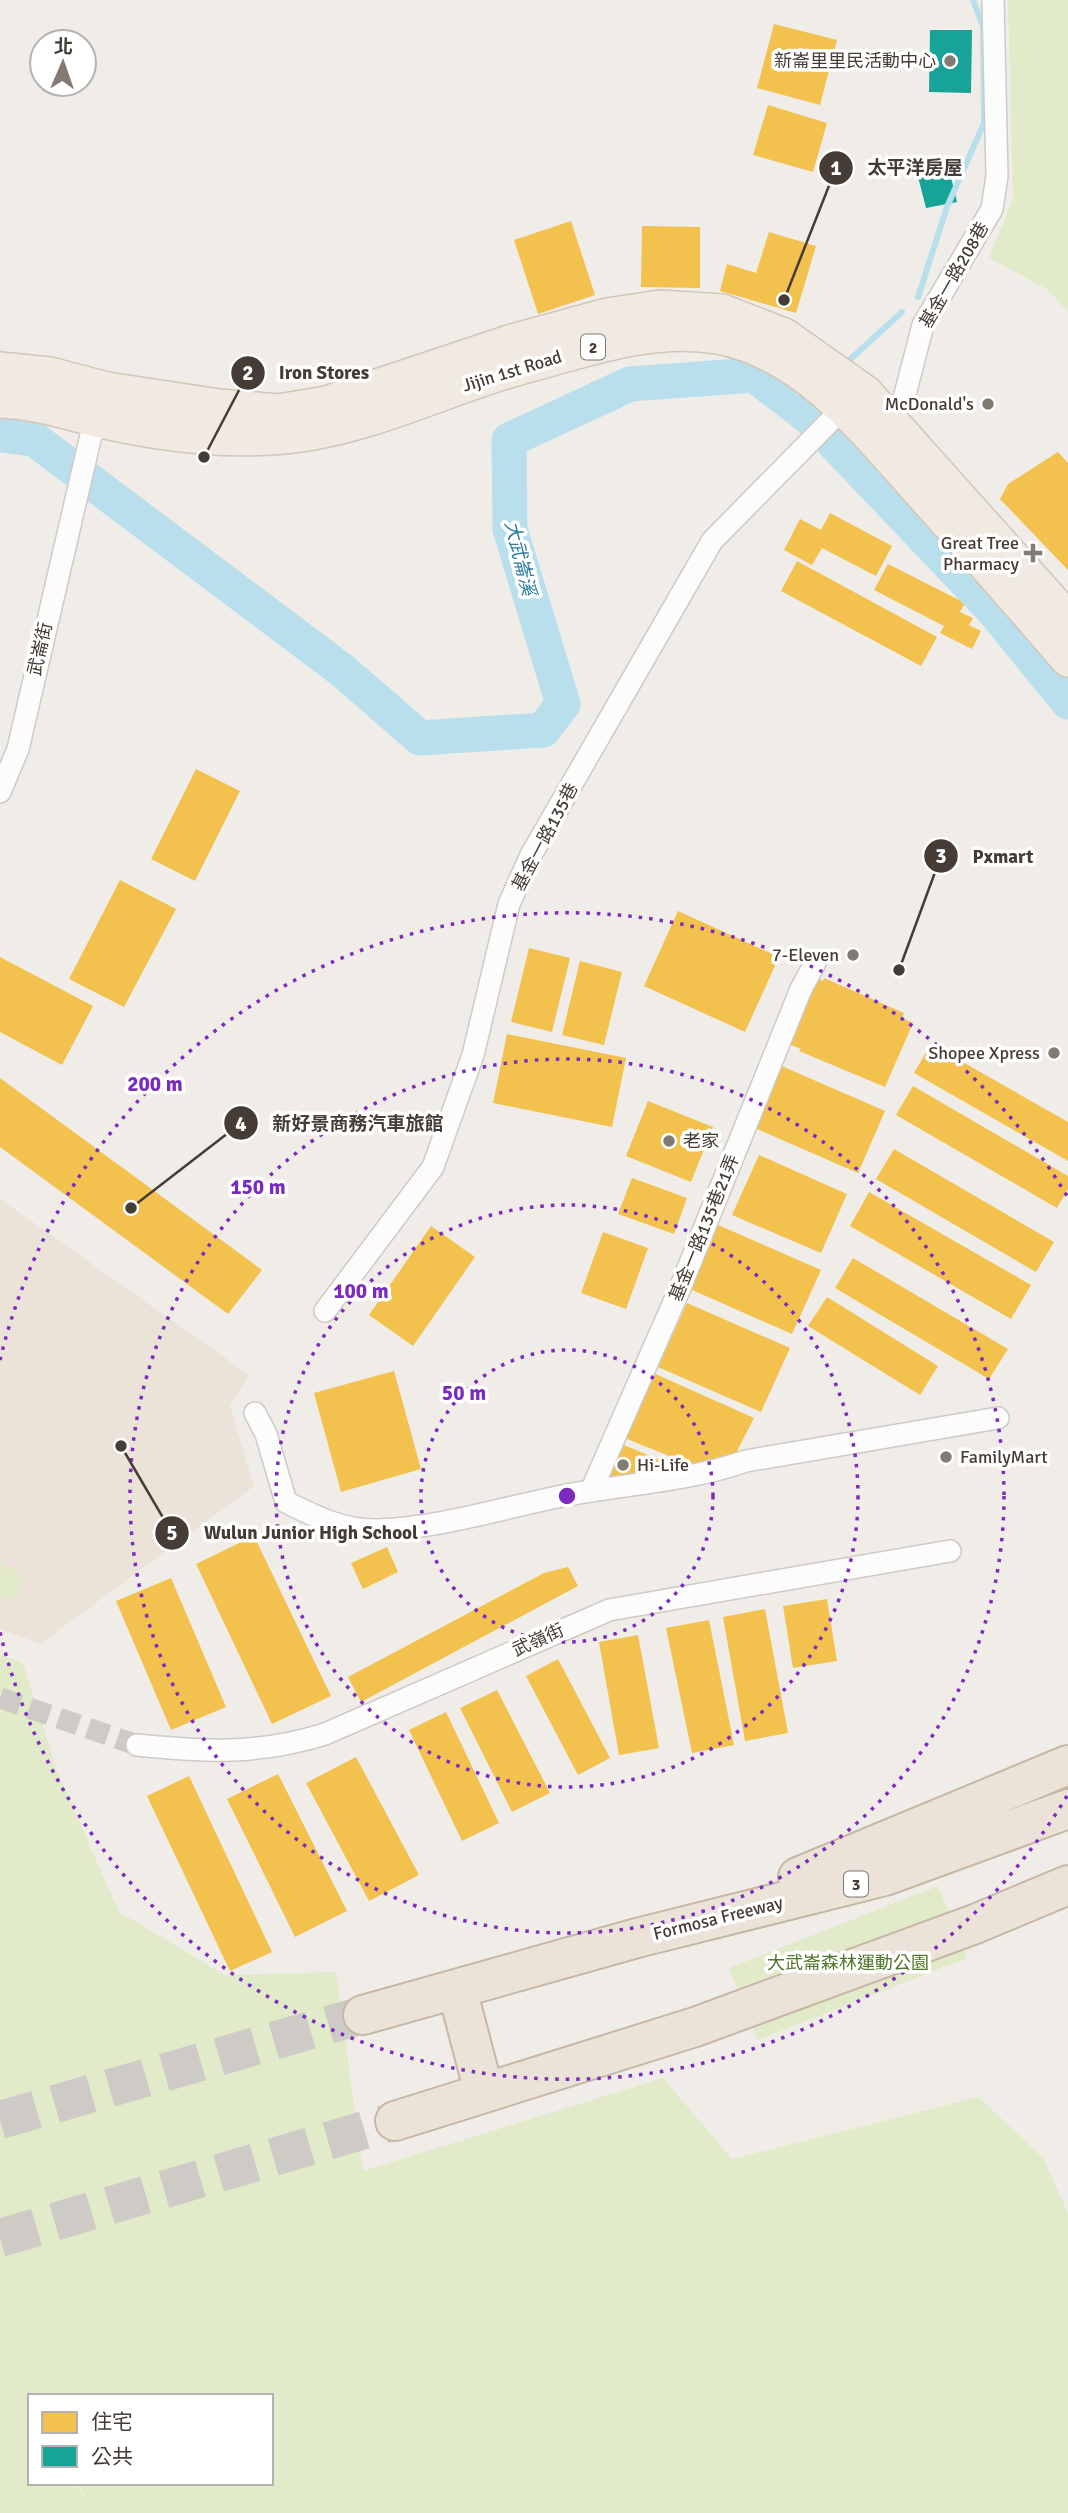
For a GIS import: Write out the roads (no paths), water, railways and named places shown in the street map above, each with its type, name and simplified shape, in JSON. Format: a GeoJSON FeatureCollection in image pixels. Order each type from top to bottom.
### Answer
{"type":"FeatureCollection","features":[{"type":"Feature","properties":{"kind":"highway"},"geometry":{"type":"LineString","coordinates":[[637,1938],[875,1847],[1067,1766]]}},
{"type":"Feature","properties":{"kind":"highway","name":"Formosa Freeway"},"geometry":{"type":"LineString","coordinates":[[363,2015],[637,1938],[884,1876],[1068,1809]]}},
{"type":"Feature","properties":{"kind":"highway"},"geometry":{"type":"LineString","coordinates":[[695,2027],[975,1923],[1068,1885]]}},
{"type":"Feature","properties":{"kind":"highway"},"geometry":{"type":"LineString","coordinates":[[395,2121],[695,2027],[879,1978],[1068,1912]]}},
{"type":"Feature","properties":{"kind":"highway"},"geometry":{"type":"LineString","coordinates":[[457,1989],[484,2092]]}},
{"type":"Feature","properties":{"kind":"main road","name":"Jijin 1st Road"},"geometry":{"type":"LineString","coordinates":[[0,370],[50,375],[100,415],[219,407],[279,412],[327,404],[509,343],[594,319],[660,308],[722,312],[784,336],[865,393],[1068,620]]}},
{"type":"Feature","properties":{"kind":"main road","name":"Jijin 1st Road"},"geometry":{"type":"LineString","coordinates":[[0,400],[35,401],[208,436],[307,433],[345,426],[519,367],[615,342],[662,334],[718,336],[746,345],[800,373],[1068,659]]}},
{"type":"Feature","properties":{"kind":"street","name":"基金一路208巷"},"geometry":{"type":"LineString","coordinates":[[888,416],[903,402],[923,324],[992,209],[996,176],[993,0]]}},
{"type":"Feature","properties":{"kind":"street"},"geometry":{"type":"LineString","coordinates":[[838,414],[888,416]]}},
{"type":"Feature","properties":{"kind":"street","name":"基金一路135巷"},"geometry":{"type":"LineString","coordinates":[[325,1311],[433,1167],[473,1055],[509,904],[531,855],[712,541],[838,414]]}},
{"type":"Feature","properties":{"kind":"street","name":"武崙街"},"geometry":{"type":"LineString","coordinates":[[0,792],[18,749],[72,504],[100,415]]}},
{"type":"Feature","properties":{"kind":"street","name":"基金一路135巷21弄"},"geometry":{"type":"LineString","coordinates":[[591,1492],[680,1287],[802,989],[815,964]]}},
{"type":"Feature","properties":{"kind":"street"},"geometry":{"type":"LineString","coordinates":[[255,1413],[266,1434],[286,1503],[342,1527],[377,1530],[437,1522],[998,1418]]}},
{"type":"Feature","properties":{"kind":"street","name":"武嶺街"},"geometry":{"type":"LineString","coordinates":[[137,1745],[208,1752],[287,1746],[325,1734],[609,1610],[950,1551]]}},
{"type":"Feature","properties":{"kind":"waterway"},"geometry":{"type":"LineString","coordinates":[[918,297],[947,207],[984,123],[983,26],[973,0]]}},
{"type":"Feature","properties":{"kind":"waterway"},"geometry":{"type":"LineString","coordinates":[[844,365],[902,312]]}},
{"type":"Feature","properties":{"kind":"waterway","name":"大武崙溪"},"geometry":{"type":"LineString","coordinates":[[0,435],[34,439],[343,671],[420,738],[543,730],[563,704],[510,529],[509,440],[630,384],[754,375],[809,417],[993,610],[1068,702]]}},
{"type":"Feature","properties":{"kind":"waterway"},"geometry":{"type":"LineString","coordinates":[[792,404],[807,393]]}},
{"type":"Feature","properties":{"kind":"tunnel"},"geometry":{"type":"LineString","coordinates":[[0,1698],[137,1745]]}},
{"type":"Feature","properties":{"kind":"tunnel"},"geometry":{"type":"LineString","coordinates":[[0,2120],[363,2015]]}},
{"type":"Feature","properties":{"kind":"tunnel"},"geometry":{"type":"LineString","coordinates":[[0,2238],[395,2121]]}},
{"type":"Feature","properties":{"kind":"place","name":"新崙里里民活動中心"},"geometry":{"type":"Point","coordinates":[950,61]}},
{"type":"Feature","properties":{"kind":"place","name":"太平洋房屋"},"geometry":{"type":"Point","coordinates":[784,300]}},
{"type":"Feature","properties":{"kind":"place","name":"McDonald's"},"geometry":{"type":"Point","coordinates":[988,404]}},
{"type":"Feature","properties":{"kind":"place","name":"Iron Stores"},"geometry":{"type":"Point","coordinates":[204,457]}},
{"type":"Feature","properties":{"kind":"place","name":"Great Tree Pharmacy"},"geometry":{"type":"Point","coordinates":[1033,553]}},
{"type":"Feature","properties":{"kind":"place","name":"7-Eleven"},"geometry":{"type":"Point","coordinates":[853,955]}},
{"type":"Feature","properties":{"kind":"place","name":"Pxmart"},"geometry":{"type":"Point","coordinates":[899,970]}},
{"type":"Feature","properties":{"kind":"place","name":"Shopee Xpress"},"geometry":{"type":"Point","coordinates":[1054,1053]}},
{"type":"Feature","properties":{"kind":"place","name":"老家"},"geometry":{"type":"Point","coordinates":[669,1141]}},
{"type":"Feature","properties":{"kind":"place","name":"新好景商務汽車旅館"},"geometry":{"type":"Point","coordinates":[131,1208]}},
{"type":"Feature","properties":{"kind":"place","name":"Wulun Junior High School"},"geometry":{"type":"Point","coordinates":[121,1446]}},
{"type":"Feature","properties":{"kind":"place","name":"FamilyMart"},"geometry":{"type":"Point","coordinates":[946,1457]}},
{"type":"Feature","properties":{"kind":"place","name":"Hi-Life"},"geometry":{"type":"Point","coordinates":[623,1465]}},
{"type":"Feature","properties":{"kind":"park label","name":"大武崙森林運動公園"},"geometry":{"type":"Point","coordinates":[848,1963]}}]}
